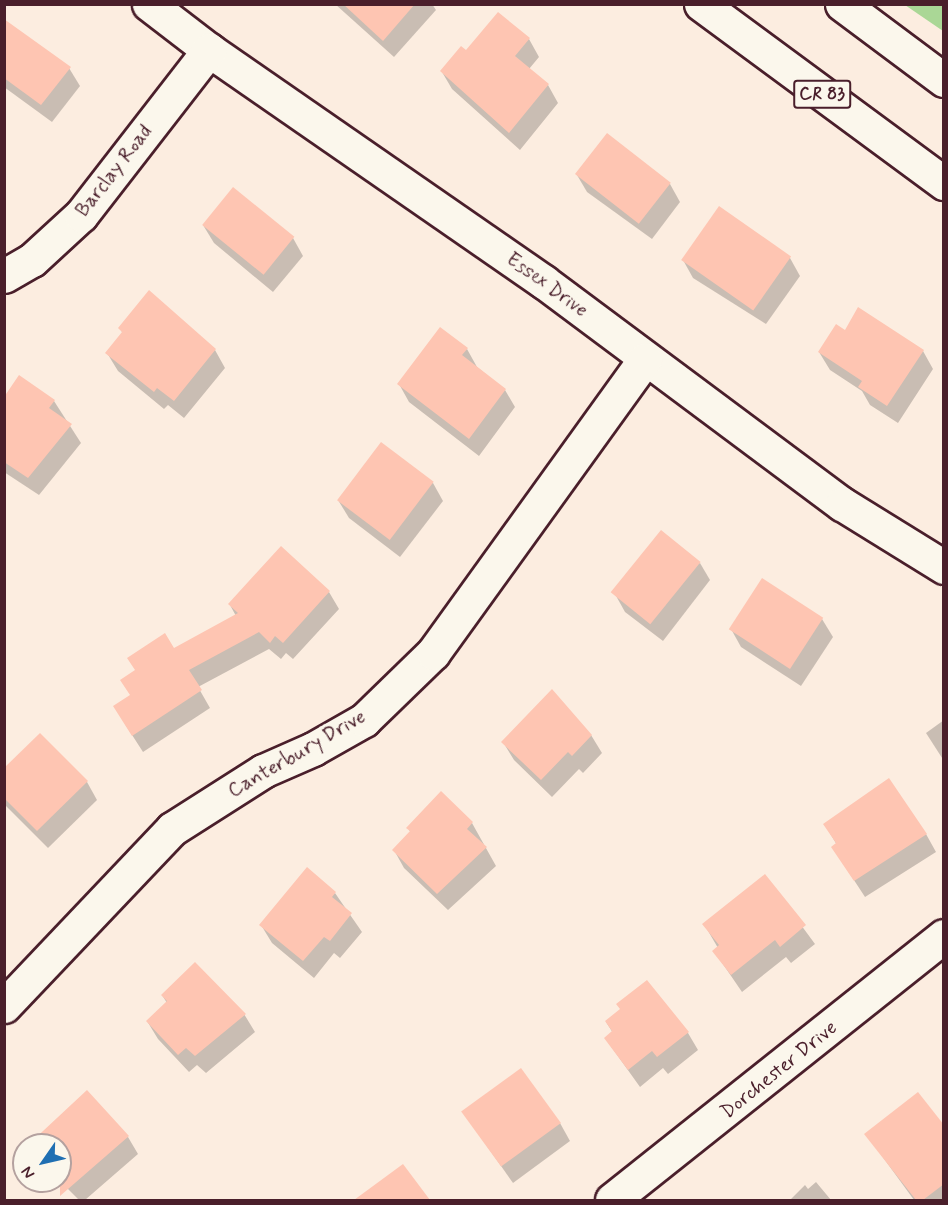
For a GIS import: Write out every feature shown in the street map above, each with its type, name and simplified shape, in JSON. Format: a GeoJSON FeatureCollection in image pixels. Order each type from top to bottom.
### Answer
{"type":"FeatureCollection","features":[{"type":"Feature","properties":{"kind":"main road","name":"Essex Drive"},"geometry":{"type":"LineString","coordinates":[[148,4],[209,50],[410,186],[842,504],[944,567]]}},
{"type":"Feature","properties":{"kind":"main road","name":"CR 83"},"geometry":{"type":"LineString","coordinates":[[701,4],[944,183]]}},
{"type":"Feature","properties":{"kind":"main road"},"geometry":{"type":"LineString","coordinates":[[842,4],[944,80]]}},
{"type":"Feature","properties":{"kind":"main road","name":"Barclay Road"},"geometry":{"type":"LineString","coordinates":[[4,276],[32,260],[81,215],[209,50]]}},
{"type":"Feature","properties":{"kind":"main road","name":"Canterbury Drive"},"geometry":{"type":"LineString","coordinates":[[4,1006],[172,829],[263,771],[314,749],[364,720],[433,653],[645,359]]}},
{"type":"Feature","properties":{"kind":"main road","name":"Dorchester Drive"},"geometry":{"type":"LineString","coordinates":[[612,1200],[944,936]]}},
{"type":"Feature","properties":{"kind":"green space"},"geometry":{"type":"Polygon","coordinates":[[[905,5],[943,5],[943,31],[905,5]]]}},
{"type":"Feature","properties":{"kind":"building"},"geometry":{"type":"Polygon","coordinates":[[[343,4],[415,4],[383,41],[343,4]]]}},
{"type":"Feature","properties":{"kind":"building"},"geometry":{"type":"Polygon","coordinates":[[[498,12],[530,38],[515,56],[549,84],[509,133],[440,71],[461,46],[466,50],[498,12]]]}},
{"type":"Feature","properties":{"kind":"building"},"geometry":{"type":"Polygon","coordinates":[[[4,19],[71,67],[41,105],[4,78],[4,19]]]}},
{"type":"Feature","properties":{"kind":"building"},"geometry":{"type":"Polygon","coordinates":[[[607,133],[671,183],[639,224],[575,174],[607,133]]]}},
{"type":"Feature","properties":{"kind":"building"},"geometry":{"type":"Polygon","coordinates":[[[233,187],[294,237],[264,275],[202,225],[233,187]]]}},
{"type":"Feature","properties":{"kind":"building"},"geometry":{"type":"Polygon","coordinates":[[[719,206],[791,256],[753,311],[681,260],[719,206]]]}},
{"type":"Feature","properties":{"kind":"building"},"geometry":{"type":"Polygon","coordinates":[[[149,290],[216,349],[174,401],[157,388],[154,392],[105,353],[122,332],[118,328],[149,290]]]}},
{"type":"Feature","properties":{"kind":"building"},"geometry":{"type":"Polygon","coordinates":[[[858,307],[924,350],[887,406],[858,387],[862,381],[818,352],[836,324],[845,330],[858,307]]]}},
{"type":"Feature","properties":{"kind":"building"},"geometry":{"type":"Polygon","coordinates":[[[440,327],[468,348],[462,355],[506,389],[469,439],[397,384],[440,327]]]}},
{"type":"Feature","properties":{"kind":"building"},"geometry":{"type":"Polygon","coordinates":[[[19,375],[55,400],[49,408],[72,424],[28,478],[4,462],[4,397],[19,375]]]}},
{"type":"Feature","properties":{"kind":"building"},"geometry":{"type":"Polygon","coordinates":[[[381,442],[434,482],[390,540],[337,500],[381,442]]]}},
{"type":"Feature","properties":{"kind":"building"},"geometry":{"type":"Polygon","coordinates":[[[661,530],[701,562],[650,624],[611,592],[661,530]]]}},
{"type":"Feature","properties":{"kind":"building"},"geometry":{"type":"Polygon","coordinates":[[[281,546],[330,591],[283,643],[275,636],[270,643],[259,632],[189,670],[202,690],[132,736],[113,706],[130,695],[120,680],[135,670],[127,658],[165,633],[174,648],[238,613],[228,604],[281,546]]]}},
{"type":"Feature","properties":{"kind":"building"},"geometry":{"type":"Polygon","coordinates":[[[762,578],[823,618],[790,669],[729,629],[762,578]]]}},
{"type":"Feature","properties":{"kind":"building"},"geometry":{"type":"Polygon","coordinates":[[[552,689],[592,735],[572,756],[568,752],[541,780],[501,742],[552,689]]]}},
{"type":"Feature","properties":{"kind":"building"},"geometry":{"type":"Polygon","coordinates":[[[40,733],[88,781],[37,831],[4,798],[4,768],[40,733]]]}},
{"type":"Feature","properties":{"kind":"building"},"geometry":{"type":"Polygon","coordinates":[[[889,778],[927,834],[854,881],[831,847],[836,843],[823,824],[889,778]]]}},
{"type":"Feature","properties":{"kind":"building"},"geometry":{"type":"Polygon","coordinates":[[[441,791],[473,822],[467,829],[487,847],[437,894],[392,850],[410,831],[406,828],[441,791]]]}},
{"type":"Feature","properties":{"kind":"building"},"geometry":{"type":"Polygon","coordinates":[[[307,867],[336,892],[332,897],[352,913],[330,941],[324,937],[303,961],[259,925],[307,867]]]}},
{"type":"Feature","properties":{"kind":"building"},"geometry":{"type":"Polygon","coordinates":[[[765,874],[806,925],[780,947],[775,940],[731,975],[712,951],[719,945],[702,924],[765,874]]]}},
{"type":"Feature","properties":{"kind":"building"},"geometry":{"type":"Polygon","coordinates":[[[195,962],[246,1014],[195,1056],[186,1048],[178,1055],[146,1021],[167,1001],[161,995],[195,962]]]}},
{"type":"Feature","properties":{"kind":"building"},"geometry":{"type":"Polygon","coordinates":[[[647,980],[689,1032],[657,1057],[652,1051],[628,1070],[604,1038],[612,1031],[605,1021],[620,1009],[616,1004],[647,980]]]}},
{"type":"Feature","properties":{"kind":"building"},"geometry":{"type":"Polygon","coordinates":[[[521,1068],[561,1123],[501,1167],[461,1111],[521,1068]]]}},
{"type":"Feature","properties":{"kind":"building"},"geometry":{"type":"Polygon","coordinates":[[[87,1090],[129,1136],[72,1186],[72,1133],[41,1133],[87,1090]]]}},
{"type":"Feature","properties":{"kind":"building"},"geometry":{"type":"Polygon","coordinates":[[[918,1092],[944,1125],[944,1184],[923,1200],[916,1200],[864,1134],[918,1092]]]}},
{"type":"Feature","properties":{"kind":"building"},"geometry":{"type":"Polygon","coordinates":[[[403,1164],[430,1200],[354,1200],[403,1164]]]}}]}
